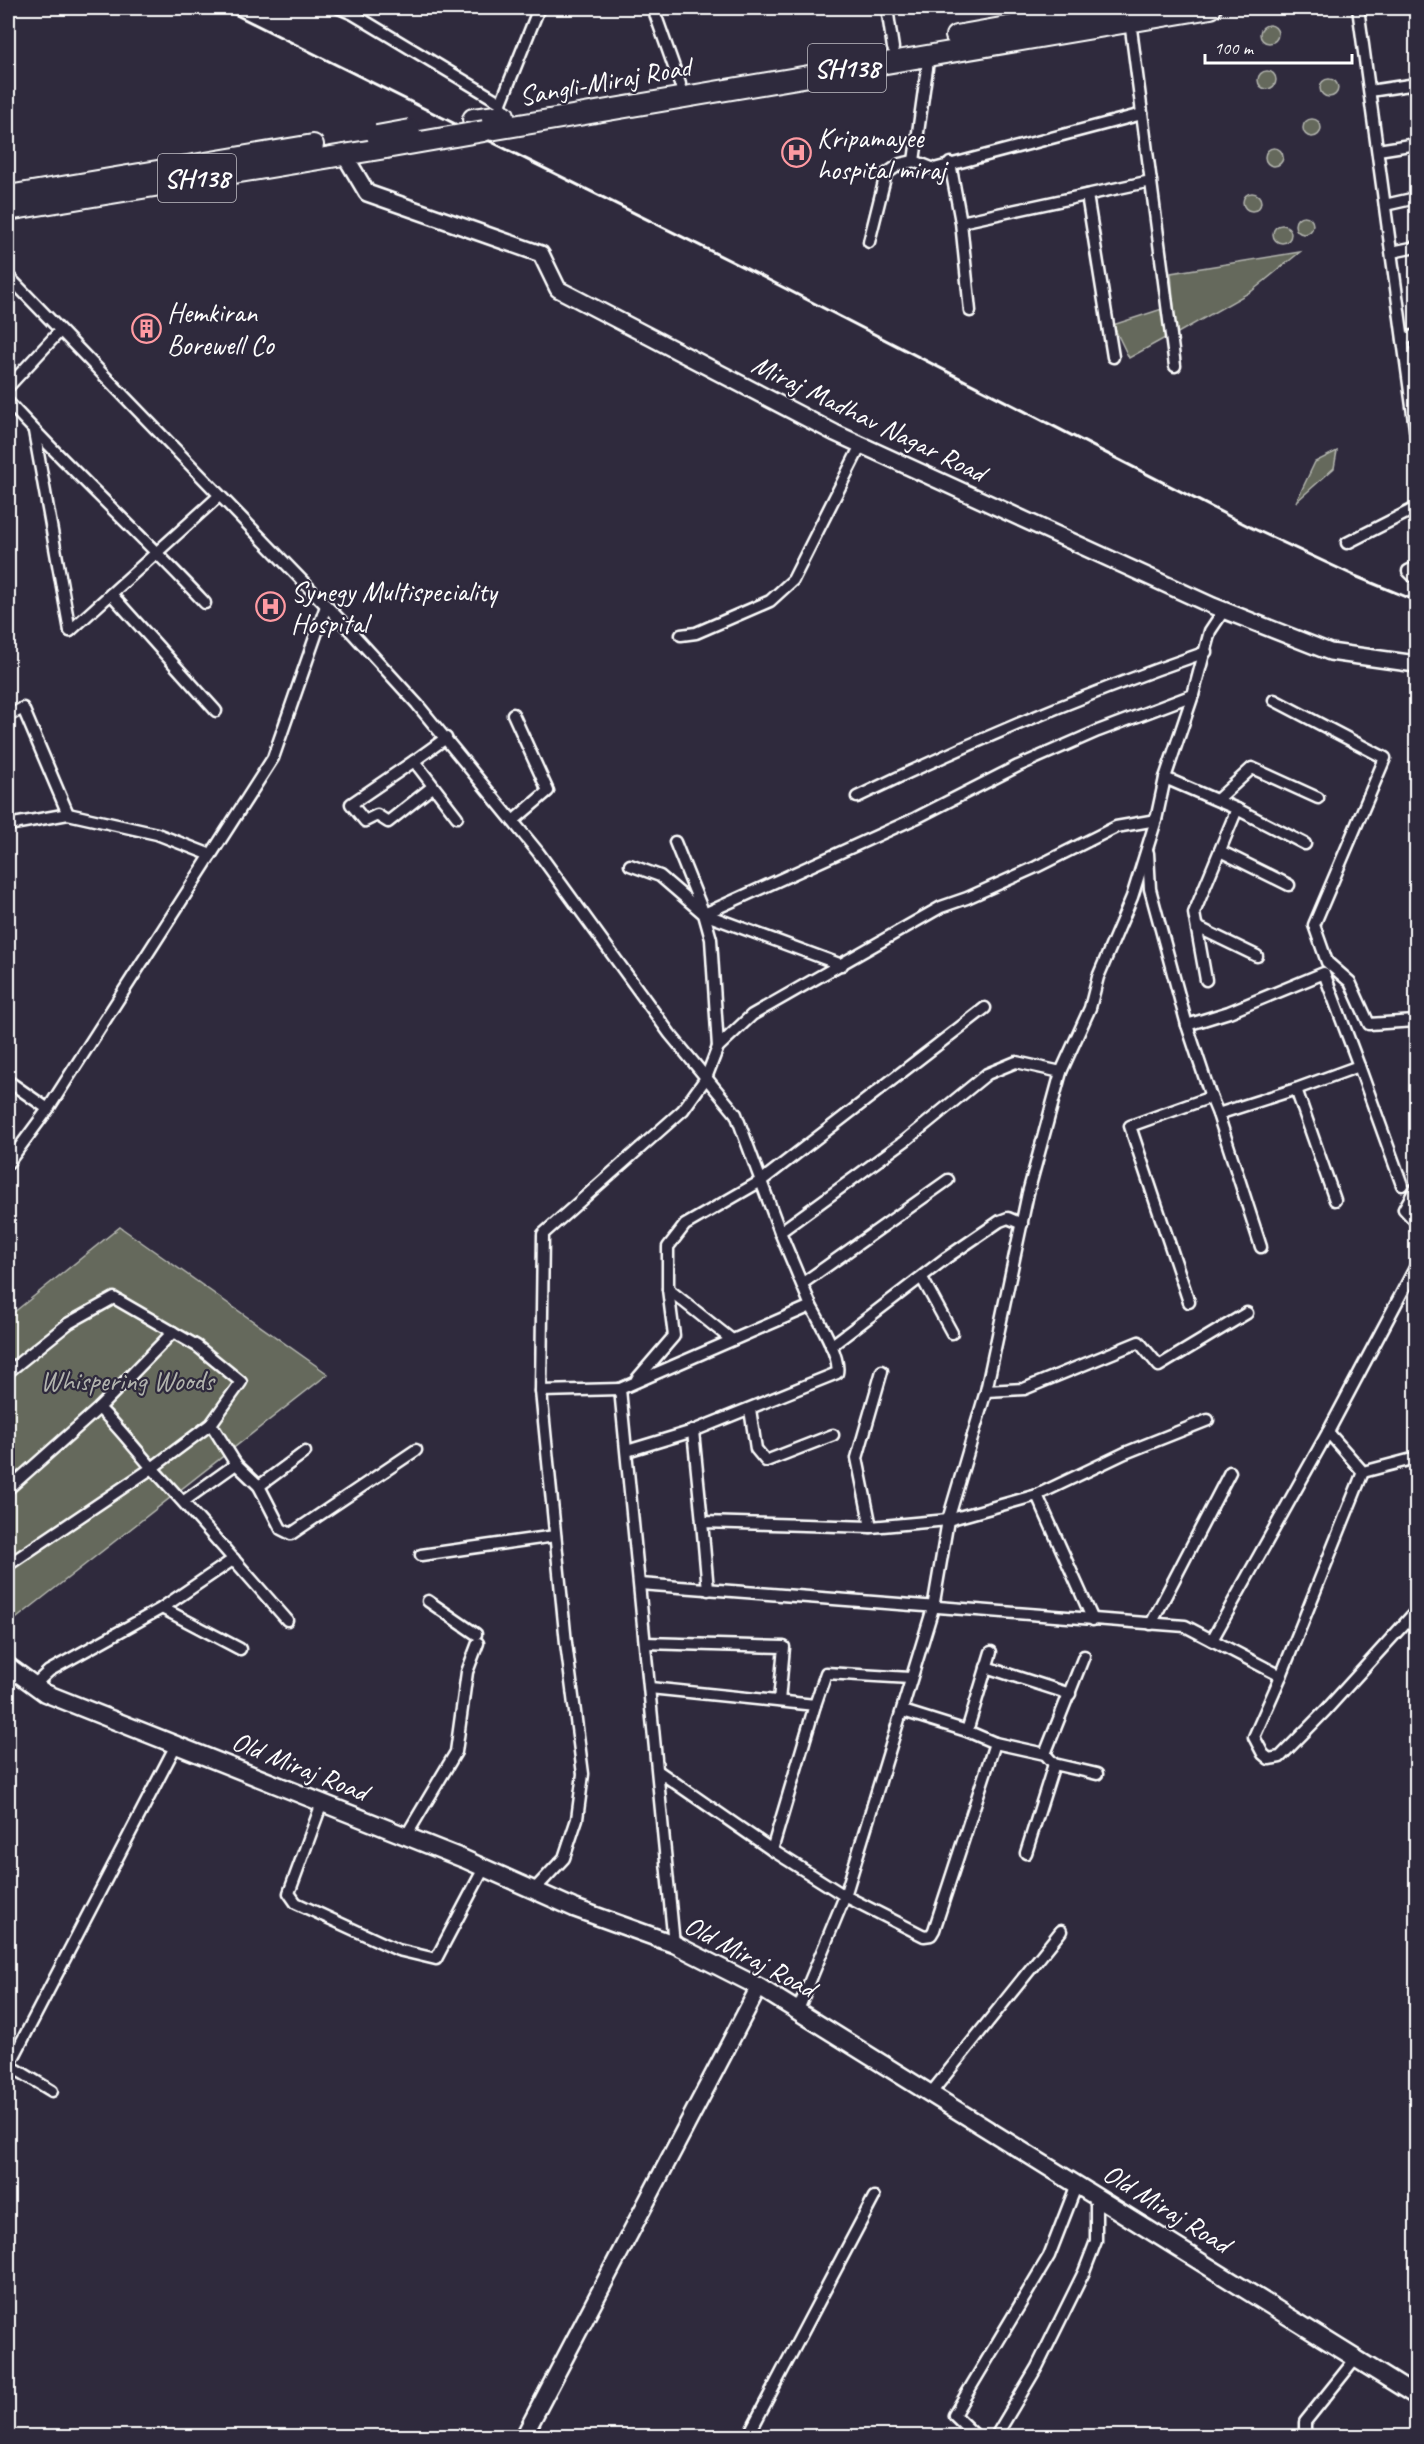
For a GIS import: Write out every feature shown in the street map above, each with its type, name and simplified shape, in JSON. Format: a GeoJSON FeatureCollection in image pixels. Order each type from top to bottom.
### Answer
{"type":"FeatureCollection","features":[{"type":"Feature","properties":{"kind":"highway","name":"Sangli-Miraj Road"},"geometry":{"type":"LineString","coordinates":[[8,196],[478,125],[503,115],[1116,8]]}},
{"type":"Feature","properties":{"kind":"highway","name":"Sangli-Miraj Road"},"geometry":{"type":"LineString","coordinates":[[503,115],[929,54],[1211,8]]}},
{"type":"Feature","properties":{"kind":"highway","name":"Sangli-Miraj Road"},"geometry":{"type":"LineString","coordinates":[[8,210],[344,154],[377,140]]}},
{"type":"Feature","properties":{"kind":"main road","name":"Old Miraj Road"},"geometry":{"type":"LineString","coordinates":[[8,1666],[45,1693],[406,1836],[574,1908],[674,1944],[759,1987],[1357,2357],[1416,2396]]}},
{"type":"Feature","properties":{"kind":"street"},"geometry":{"type":"LineString","coordinates":[[339,8],[503,115],[538,8]]}},
{"type":"Feature","properties":{"kind":"street"},"geometry":{"type":"LineString","coordinates":[[653,8],[680,84]]}},
{"type":"Feature","properties":{"kind":"street"},"geometry":{"type":"LineString","coordinates":[[887,8],[893,48]]}},
{"type":"Feature","properties":{"kind":"street"},"geometry":{"type":"LineString","coordinates":[[1358,8],[1416,421],[1416,436]]}},
{"type":"Feature","properties":{"kind":"street"},"geometry":{"type":"LineString","coordinates":[[1130,21],[1175,366]]}},
{"type":"Feature","properties":{"kind":"street"},"geometry":{"type":"LineString","coordinates":[[914,161],[929,54]]}},
{"type":"Feature","properties":{"kind":"street"},"geometry":{"type":"LineString","coordinates":[[1370,91],[1416,84]]}},
{"type":"Feature","properties":{"kind":"street"},"geometry":{"type":"LineString","coordinates":[[869,242],[886,174],[900,164],[914,161],[934,169],[1142,114]]}},
{"type":"Feature","properties":{"kind":"street"},"geometry":{"type":"LineString","coordinates":[[1378,150],[1416,144]]}},
{"type":"Feature","properties":{"kind":"street","name":"Miraj Madhav Nagar Road"},"geometry":{"type":"LineString","coordinates":[[344,154],[367,192],[541,254],[558,289],[824,428],[1035,526],[1224,610],[1330,652],[1416,664]]}},
{"type":"Feature","properties":{"kind":"street"},"geometry":{"type":"LineString","coordinates":[[950,163],[961,222],[970,312]]}},
{"type":"Feature","properties":{"kind":"street"},"geometry":{"type":"LineString","coordinates":[[961,222],[1151,181]]}},
{"type":"Feature","properties":{"kind":"street"},"geometry":{"type":"LineString","coordinates":[[1087,195],[1113,357]]}},
{"type":"Feature","properties":{"kind":"street"},"geometry":{"type":"LineString","coordinates":[[1385,205],[1416,198]]}},
{"type":"Feature","properties":{"kind":"street"},"geometry":{"type":"LineString","coordinates":[[1392,252],[1416,247]]}},
{"type":"Feature","properties":{"kind":"street"},"geometry":{"type":"LineString","coordinates":[[8,276],[326,606],[417,704],[513,821],[670,1034],[736,1114],[780,1232],[811,1306],[831,1346],[838,1366],[837,1373],[693,1431],[627,1451]]}},
{"type":"Feature","properties":{"kind":"street"},"geometry":{"type":"LineString","coordinates":[[8,387],[60,331]]}},
{"type":"Feature","properties":{"kind":"street"},"geometry":{"type":"LineString","coordinates":[[1403,339],[1416,335]]}},
{"type":"Feature","properties":{"kind":"street"},"geometry":{"type":"LineString","coordinates":[[8,402],[205,603]]}},
{"type":"Feature","properties":{"kind":"street"},"geometry":{"type":"LineString","coordinates":[[34,431],[70,631],[219,496]]}},
{"type":"Feature","properties":{"kind":"street"},"geometry":{"type":"LineString","coordinates":[[681,634],[696,633],[770,601],[793,580],[861,445]]}},
{"type":"Feature","properties":{"kind":"street"},"geometry":{"type":"LineString","coordinates":[[1347,543],[1416,508]]}},
{"type":"Feature","properties":{"kind":"street"},"geometry":{"type":"LineString","coordinates":[[1416,567],[1408,572],[1416,579]]}},
{"type":"Feature","properties":{"kind":"street"},"geometry":{"type":"LineString","coordinates":[[111,594],[216,711]]}},
{"type":"Feature","properties":{"kind":"street"},"geometry":{"type":"LineString","coordinates":[[8,1162],[48,1109],[273,758],[326,606]]}},
{"type":"Feature","properties":{"kind":"street"},"geometry":{"type":"LineString","coordinates":[[798,2010],[845,1896],[933,1608],[948,1520],[986,1391],[1022,1224],[1061,1072],[1089,1008],[1098,977],[1131,897],[1156,820],[1165,778],[1206,652],[1210,631],[1224,610]]}},
{"type":"Feature","properties":{"kind":"street"},"geometry":{"type":"LineString","coordinates":[[857,797],[1103,690],[1206,652]]}},
{"type":"Feature","properties":{"kind":"street"},"geometry":{"type":"LineString","coordinates":[[704,914],[916,818],[1018,766],[1098,731],[1193,695]]}},
{"type":"Feature","properties":{"kind":"street"},"geometry":{"type":"LineString","coordinates":[[1274,700],[1385,758],[1314,925],[1327,962],[1350,982],[1369,1024],[1416,1021]]}},
{"type":"Feature","properties":{"kind":"street"},"geometry":{"type":"LineString","coordinates":[[8,716],[23,708],[68,814]]}},
{"type":"Feature","properties":{"kind":"street"},"geometry":{"type":"LineString","coordinates":[[513,714],[548,791],[513,821]]}},
{"type":"Feature","properties":{"kind":"street"},"geometry":{"type":"LineString","coordinates":[[431,788],[388,822],[377,815],[365,821],[351,804],[446,738]]}},
{"type":"Feature","properties":{"kind":"street"},"geometry":{"type":"LineString","coordinates":[[414,760],[457,817]]}},
{"type":"Feature","properties":{"kind":"street"},"geometry":{"type":"LineString","coordinates":[[1217,800],[1252,768],[1318,798]]}},
{"type":"Feature","properties":{"kind":"street"},"geometry":{"type":"LineString","coordinates":[[1165,778],[1238,809],[1305,844]]}},
{"type":"Feature","properties":{"kind":"street"},"geometry":{"type":"LineString","coordinates":[[1206,981],[1194,913],[1238,809]]}},
{"type":"Feature","properties":{"kind":"street"},"geometry":{"type":"LineString","coordinates":[[8,825],[68,814],[157,834],[210,855]]}},
{"type":"Feature","properties":{"kind":"street"},"geometry":{"type":"LineString","coordinates":[[718,1047],[752,1016],[941,907],[1036,867],[1116,827],[1156,820]]}},
{"type":"Feature","properties":{"kind":"street"},"geometry":{"type":"LineString","coordinates":[[534,1890],[564,1858],[577,1819],[583,1774],[566,1643],[541,1391],[543,1234],[683,1110],[706,1077],[718,1047],[711,939],[704,914],[675,842]]}},
{"type":"Feature","properties":{"kind":"street"},"geometry":{"type":"LineString","coordinates":[[1147,847],[1150,889],[1187,1025],[1261,1247]]}},
{"type":"Feature","properties":{"kind":"street"},"geometry":{"type":"LineString","coordinates":[[1220,851],[1289,885]]}},
{"type":"Feature","properties":{"kind":"street"},"geometry":{"type":"LineString","coordinates":[[630,865],[660,876],[704,914],[842,964]]}},
{"type":"Feature","properties":{"kind":"street"},"geometry":{"type":"LineString","coordinates":[[1197,927],[1257,956]]}},
{"type":"Feature","properties":{"kind":"street"},"geometry":{"type":"LineString","coordinates":[[1187,1025],[1229,1011],[1324,973],[1402,1185]]}},
{"type":"Feature","properties":{"kind":"street"},"geometry":{"type":"LineString","coordinates":[[632,1384],[674,1336],[668,1289],[668,1247],[685,1225],[761,1181],[985,1008]]}},
{"type":"Feature","properties":{"kind":"street"},"geometry":{"type":"LineString","coordinates":[[780,1232],[906,1140],[987,1074],[1016,1062],[1061,1072]]}},
{"type":"Feature","properties":{"kind":"street"},"geometry":{"type":"LineString","coordinates":[[1218,1114],[1359,1066]]}},
{"type":"Feature","properties":{"kind":"street"},"geometry":{"type":"LineString","coordinates":[[8,1081],[48,1109]]}},
{"type":"Feature","properties":{"kind":"street"},"geometry":{"type":"LineString","coordinates":[[1296,1089],[1335,1200]]}},
{"type":"Feature","properties":{"kind":"street"},"geometry":{"type":"LineString","coordinates":[[1190,1302],[1130,1126],[1211,1097]]}},
{"type":"Feature","properties":{"kind":"street"},"geometry":{"type":"LineString","coordinates":[[803,1283],[948,1180]]}},
{"type":"Feature","properties":{"kind":"street"},"geometry":{"type":"LineString","coordinates":[[1416,1188],[1404,1209],[1416,1222]]}},
{"type":"Feature","properties":{"kind":"street"},"geometry":{"type":"LineString","coordinates":[[831,1346],[946,1258],[1000,1221],[1008,1218],[1022,1224]]}},
{"type":"Feature","properties":{"kind":"street"},"geometry":{"type":"LineString","coordinates":[[1212,1640],[1328,1432],[1416,1266]]}},
{"type":"Feature","properties":{"kind":"street"},"geometry":{"type":"LineString","coordinates":[[922,1278],[952,1333]]}},
{"type":"Feature","properties":{"kind":"street"},"geometry":{"type":"LineString","coordinates":[[668,1289],[732,1340]]}},
{"type":"Feature","properties":{"kind":"street"},"geometry":{"type":"LineString","coordinates":[[8,1372],[69,1323],[114,1298],[197,1346],[241,1382],[211,1424],[152,1468],[8,1565]]}},
{"type":"Feature","properties":{"kind":"street"},"geometry":{"type":"LineString","coordinates":[[541,1391],[620,1389],[811,1306]]}},
{"type":"Feature","properties":{"kind":"street"},"geometry":{"type":"LineString","coordinates":[[986,1391],[1024,1389],[1139,1342],[1160,1366],[1247,1313]]}},
{"type":"Feature","properties":{"kind":"street"},"geometry":{"type":"LineString","coordinates":[[8,1489],[99,1408],[173,1332]]}},
{"type":"Feature","properties":{"kind":"street"},"geometry":{"type":"LineString","coordinates":[[871,1527],[857,1458],[882,1371]]}},
{"type":"Feature","properties":{"kind":"street"},"geometry":{"type":"LineString","coordinates":[[620,1389],[674,1944]]}},
{"type":"Feature","properties":{"kind":"street"},"geometry":{"type":"LineString","coordinates":[[99,1408],[115,1423],[287,1620]]}},
{"type":"Feature","properties":{"kind":"street"},"geometry":{"type":"LineString","coordinates":[[750,1409],[756,1449],[766,1461],[833,1435]]}},
{"type":"Feature","properties":{"kind":"street"},"geometry":{"type":"LineString","coordinates":[[702,1522],[871,1527],[948,1520],[1037,1496],[1125,1453],[1208,1420]]}},
{"type":"Feature","properties":{"kind":"street"},"geometry":{"type":"LineString","coordinates":[[211,1424],[236,1464],[259,1486],[281,1529],[291,1534],[416,1450]]}},
{"type":"Feature","properties":{"kind":"street"},"geometry":{"type":"LineString","coordinates":[[693,1431],[708,1590]]}},
{"type":"Feature","properties":{"kind":"street"},"geometry":{"type":"LineString","coordinates":[[1328,1432],[1363,1472]]}},
{"type":"Feature","properties":{"kind":"street"},"geometry":{"type":"LineString","coordinates":[[259,1486],[305,1452]]}},
{"type":"Feature","properties":{"kind":"street"},"geometry":{"type":"LineString","coordinates":[[1363,1472],[1416,1458]]}},
{"type":"Feature","properties":{"kind":"street"},"geometry":{"type":"LineString","coordinates":[[184,1501],[236,1464]]}},
{"type":"Feature","properties":{"kind":"street"},"geometry":{"type":"LineString","coordinates":[[1151,1624],[1230,1472]]}},
{"type":"Feature","properties":{"kind":"street"},"geometry":{"type":"LineString","coordinates":[[1363,1472],[1254,1737],[1263,1754],[1269,1759],[1280,1757],[1416,1611]]}},
{"type":"Feature","properties":{"kind":"street"},"geometry":{"type":"LineString","coordinates":[[1037,1496],[1094,1620]]}},
{"type":"Feature","properties":{"kind":"street"},"geometry":{"type":"LineString","coordinates":[[421,1555],[555,1536]]}},
{"type":"Feature","properties":{"kind":"street"},"geometry":{"type":"LineString","coordinates":[[34,1686],[49,1671],[162,1608],[234,1559]]}},
{"type":"Feature","properties":{"kind":"street"},"geometry":{"type":"LineString","coordinates":[[640,1584],[1185,1626],[1281,1676]]}},
{"type":"Feature","properties":{"kind":"street"},"geometry":{"type":"LineString","coordinates":[[406,1836],[456,1752],[467,1672],[477,1638],[428,1601]]}},
{"type":"Feature","properties":{"kind":"street"},"geometry":{"type":"LineString","coordinates":[[162,1608],[240,1649]]}},
{"type":"Feature","properties":{"kind":"street"},"geometry":{"type":"LineString","coordinates":[[645,1642],[784,1647],[779,1701]]}},
{"type":"Feature","properties":{"kind":"street"},"geometry":{"type":"LineString","coordinates":[[967,1731],[992,1652]]}},
{"type":"Feature","properties":{"kind":"street"},"geometry":{"type":"LineString","coordinates":[[1045,1754],[1084,1656]]}},
{"type":"Feature","properties":{"kind":"street"},"geometry":{"type":"LineString","coordinates":[[986,1667],[1070,1694]]}},
{"type":"Feature","properties":{"kind":"street"},"geometry":{"type":"LineString","coordinates":[[772,1850],[814,1705],[826,1673],[910,1678]]}},
{"type":"Feature","properties":{"kind":"street"},"geometry":{"type":"LineString","coordinates":[[650,1688],[814,1705]]}},
{"type":"Feature","properties":{"kind":"street"},"geometry":{"type":"LineString","coordinates":[[903,1711],[967,1731],[995,1743],[1045,1754],[1054,1764],[1096,1774]]}},
{"type":"Feature","properties":{"kind":"street"},"geometry":{"type":"LineString","coordinates":[[658,1771],[772,1850],[845,1896],[924,1936],[931,1935],[995,1743]]}},
{"type":"Feature","properties":{"kind":"street"},"geometry":{"type":"LineString","coordinates":[[52,2091],[8,2067],[176,1745]]}},
{"type":"Feature","properties":{"kind":"street"},"geometry":{"type":"LineString","coordinates":[[1026,1853],[1054,1764]]}},
{"type":"Feature","properties":{"kind":"street"},"geometry":{"type":"LineString","coordinates":[[322,1803],[289,1893],[296,1903],[398,1950],[436,1959],[484,1868]]}},
{"type":"Feature","properties":{"kind":"street"},"geometry":{"type":"LineString","coordinates":[[931,2093],[1060,1930]]}},
{"type":"Feature","properties":{"kind":"street"},"geometry":{"type":"LineString","coordinates":[[524,2436],[759,1987]]}},
{"type":"Feature","properties":{"kind":"street"},"geometry":{"type":"LineString","coordinates":[[976,2436],[954,2415],[1049,2256],[1077,2184]]}},
{"type":"Feature","properties":{"kind":"street"},"geometry":{"type":"LineString","coordinates":[[996,2436],[1037,2367],[1084,2272],[1096,2241],[1096,2196]]}},
{"type":"Feature","properties":{"kind":"street"},"geometry":{"type":"LineString","coordinates":[[748,2436],[874,2197]]}},
{"type":"Feature","properties":{"kind":"street"},"geometry":{"type":"LineString","coordinates":[[1305,2436],[1305,2422],[1357,2357]]}},
{"type":"Feature","properties":{"kind":"green space"},"geometry":{"type":"Polygon","coordinates":[[[1269,25],[1275,28],[1278,34],[1275,40],[1269,43],[1263,40],[1260,34],[1263,28],[1269,25]]]}},
{"type":"Feature","properties":{"kind":"green space"},"geometry":{"type":"Polygon","coordinates":[[[1267,71],[1273,74],[1276,80],[1273,86],[1267,89],[1261,86],[1258,80],[1261,74],[1267,71]]]}},
{"type":"Feature","properties":{"kind":"green space"},"geometry":{"type":"Polygon","coordinates":[[[1329,79],[1335,82],[1338,88],[1335,94],[1329,97],[1323,94],[1320,88],[1323,82],[1329,79]]]}},
{"type":"Feature","properties":{"kind":"green space"},"geometry":{"type":"Polygon","coordinates":[[[1312,119],[1318,122],[1321,128],[1318,134],[1312,137],[1306,134],[1303,128],[1306,122],[1312,119]]]}},
{"type":"Feature","properties":{"kind":"green space"},"geometry":{"type":"Polygon","coordinates":[[[1274,148],[1280,151],[1283,157],[1280,163],[1274,166],[1268,163],[1265,157],[1268,151],[1274,148]]]}},
{"type":"Feature","properties":{"kind":"green space"},"geometry":{"type":"Polygon","coordinates":[[[1252,193],[1258,196],[1261,202],[1258,208],[1252,211],[1246,208],[1243,202],[1246,196],[1252,193]]]}},
{"type":"Feature","properties":{"kind":"green space"},"geometry":{"type":"Polygon","coordinates":[[[1304,216],[1310,219],[1313,225],[1310,231],[1304,234],[1298,231],[1295,225],[1298,219],[1304,216]]]}},
{"type":"Feature","properties":{"kind":"green space"},"geometry":{"type":"Polygon","coordinates":[[[1282,225],[1288,228],[1291,234],[1288,240],[1282,243],[1276,240],[1273,234],[1276,228],[1282,225]]]}},
{"type":"Feature","properties":{"kind":"green space"},"geometry":{"type":"Polygon","coordinates":[[[1300,252],[1252,291],[1176,334],[1171,273],[1300,252]]]}},
{"type":"Feature","properties":{"kind":"green space"},"geometry":{"type":"Polygon","coordinates":[[[1162,309],[1165,338],[1129,358],[1113,325],[1162,309]]]}},
{"type":"Feature","properties":{"kind":"green space"},"geometry":{"type":"Polygon","coordinates":[[[1337,451],[1334,468],[1296,502],[1315,462],[1337,451]]]}},
{"type":"Feature","properties":{"kind":"green space","name":"Whispering Woods"},"geometry":{"type":"Polygon","coordinates":[[[120,1227],[328,1374],[8,1625],[8,1317],[120,1227]]]}},
{"type":"Feature","properties":{"kind":"railway"},"geometry":{"type":"LineString","coordinates":[[222,8],[759,275],[1252,528],[1355,576],[1416,601]]}},
{"type":"Feature","properties":{"kind":"place","name":"Kripamayee hospital miraj"},"geometry":{"type":"Point","coordinates":[796,153]}},
{"type":"Feature","properties":{"kind":"place","name":"Hemkiran Borewell Co"},"geometry":{"type":"Point","coordinates":[146,328]}},
{"type":"Feature","properties":{"kind":"place","name":"Synegy Multispeciality Hospital"},"geometry":{"type":"Point","coordinates":[270,607]}}]}
